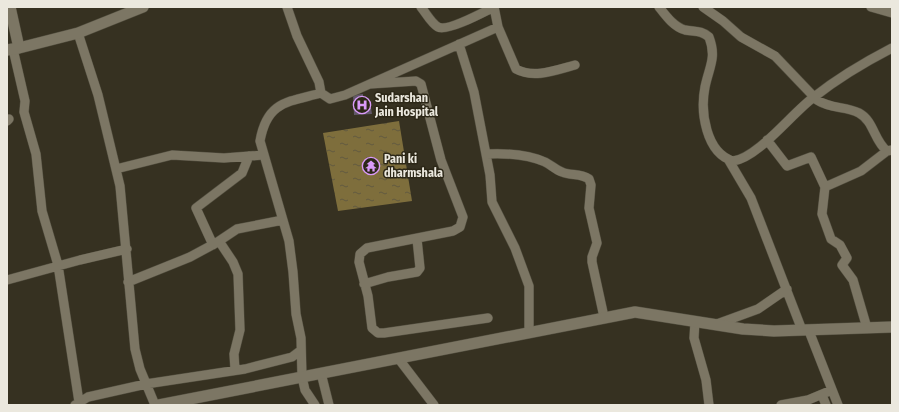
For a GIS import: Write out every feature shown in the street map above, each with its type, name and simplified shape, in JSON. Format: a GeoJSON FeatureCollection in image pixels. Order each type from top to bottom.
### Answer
{"type":"FeatureCollection","features":[{"type":"Feature","properties":{"kind":"main road"},"geometry":{"type":"LineString","coordinates":[[10,7],[13,49],[78,33],[143,7]]}},
{"type":"Feature","properties":{"kind":"main road"},"geometry":{"type":"LineString","coordinates":[[159,405],[623,313],[644,312],[743,329],[806,331],[892,327]]}},
{"type":"Feature","properties":{"kind":"street"},"geometry":{"type":"LineString","coordinates":[[288,7],[297,36],[319,82],[321,93],[326,98],[334,99],[498,27]]}},
{"type":"Feature","properties":{"kind":"street"},"geometry":{"type":"LineString","coordinates":[[422,7],[436,26],[443,28],[452,26],[494,7],[498,27],[513,64],[516,69],[521,72],[538,74],[575,65]]}},
{"type":"Feature","properties":{"kind":"street"},"geometry":{"type":"LineString","coordinates":[[659,7],[671,21],[680,28],[698,31],[709,37],[713,55],[703,100],[705,117],[713,145],[722,156],[728,159],[739,160],[766,140],[814,96],[854,69],[892,48]]}},
{"type":"Feature","properties":{"kind":"street"},"geometry":{"type":"LineString","coordinates":[[702,7],[723,21],[740,37],[775,56],[823,104],[860,113],[871,125],[881,146],[889,150],[861,172],[826,186]]}},
{"type":"Feature","properties":{"kind":"street"},"geometry":{"type":"LineString","coordinates":[[871,7],[892,12]]}},
{"type":"Feature","properties":{"kind":"street"},"geometry":{"type":"LineString","coordinates":[[78,33],[98,95],[116,168],[124,218],[128,282],[136,349],[146,384],[155,405]]}},
{"type":"Feature","properties":{"kind":"street"},"geometry":{"type":"LineString","coordinates":[[459,44],[474,92],[494,206],[515,248],[529,286],[529,332]]}},
{"type":"Feature","properties":{"kind":"street"},"geometry":{"type":"LineString","coordinates":[[13,49],[25,101],[24,112],[36,154],[42,211],[58,265],[77,403],[88,398],[146,384],[235,370],[292,356],[300,351]]}},
{"type":"Feature","properties":{"kind":"street"},"geometry":{"type":"LineString","coordinates":[[370,84],[416,81],[421,84],[441,160],[462,212],[462,222],[457,230],[363,250],[358,258],[372,328],[378,333],[488,318]]}},
{"type":"Feature","properties":{"kind":"street"},"geometry":{"type":"LineString","coordinates":[[315,405],[305,390],[302,377],[300,351],[301,338],[296,314],[292,254],[260,141],[262,130],[272,111],[280,105],[321,93]]}},
{"type":"Feature","properties":{"kind":"street"},"geometry":{"type":"LineString","coordinates":[[766,140],[787,166],[811,157],[826,186],[822,214],[830,239],[840,245],[847,258],[842,265],[853,280],[868,328]]}},
{"type":"Feature","properties":{"kind":"street"},"geometry":{"type":"LineString","coordinates":[[486,154],[511,154],[536,159],[546,162],[563,173],[579,174],[589,179],[591,185],[589,208],[597,243],[592,262],[604,317]]}},
{"type":"Feature","properties":{"kind":"street"},"geometry":{"type":"LineString","coordinates":[[116,168],[172,155],[211,158],[263,155]]}},
{"type":"Feature","properties":{"kind":"street"},"geometry":{"type":"LineString","coordinates":[[235,370],[234,354],[240,330],[238,274],[233,262],[216,243],[196,208],[242,173],[249,156]]}},
{"type":"Feature","properties":{"kind":"street"},"geometry":{"type":"LineString","coordinates":[[728,159],[751,198],[786,289],[838,405]]}},
{"type":"Feature","properties":{"kind":"street"},"geometry":{"type":"LineString","coordinates":[[128,282],[166,268],[216,243],[236,228],[283,220]]}},
{"type":"Feature","properties":{"kind":"street"},"geometry":{"type":"LineString","coordinates":[[364,284],[417,272],[420,268],[417,239]]}},
{"type":"Feature","properties":{"kind":"street"},"geometry":{"type":"LineString","coordinates":[[7,280],[58,265],[127,249]]}},
{"type":"Feature","properties":{"kind":"street"},"geometry":{"type":"LineString","coordinates":[[717,324],[758,309],[786,289]]}},
{"type":"Feature","properties":{"kind":"street"},"geometry":{"type":"LineString","coordinates":[[695,321],[694,338],[706,380],[708,405]]}},
{"type":"Feature","properties":{"kind":"street"},"geometry":{"type":"LineString","coordinates":[[398,358],[434,405]]}},
{"type":"Feature","properties":{"kind":"street"},"geometry":{"type":"LineString","coordinates":[[321,373],[329,405]]}},
{"type":"Feature","properties":{"kind":"street"},"geometry":{"type":"LineString","coordinates":[[781,405],[808,400],[832,390]]}},
{"type":"Feature","properties":{"kind":"street"},"geometry":{"type":"LineString","coordinates":[[822,395],[826,405]]}},
{"type":"Feature","properties":{"kind":"water"},"geometry":{"type":"Polygon","coordinates":[[[399,121],[412,201],[338,211],[323,133],[399,121]]]}},
{"type":"Feature","properties":{"kind":"building"},"geometry":{"type":"Polygon","coordinates":[[[363,94],[364,108],[371,108],[372,114],[354,115],[353,95],[363,94]]]}},
{"type":"Feature","properties":{"kind":"place","name":"Sudarshan Jain Hospital"},"geometry":{"type":"Point","coordinates":[362,105]}},
{"type":"Feature","properties":{"kind":"place","name":"Pani ki dharmshala"},"geometry":{"type":"Point","coordinates":[371,166]}}]}
